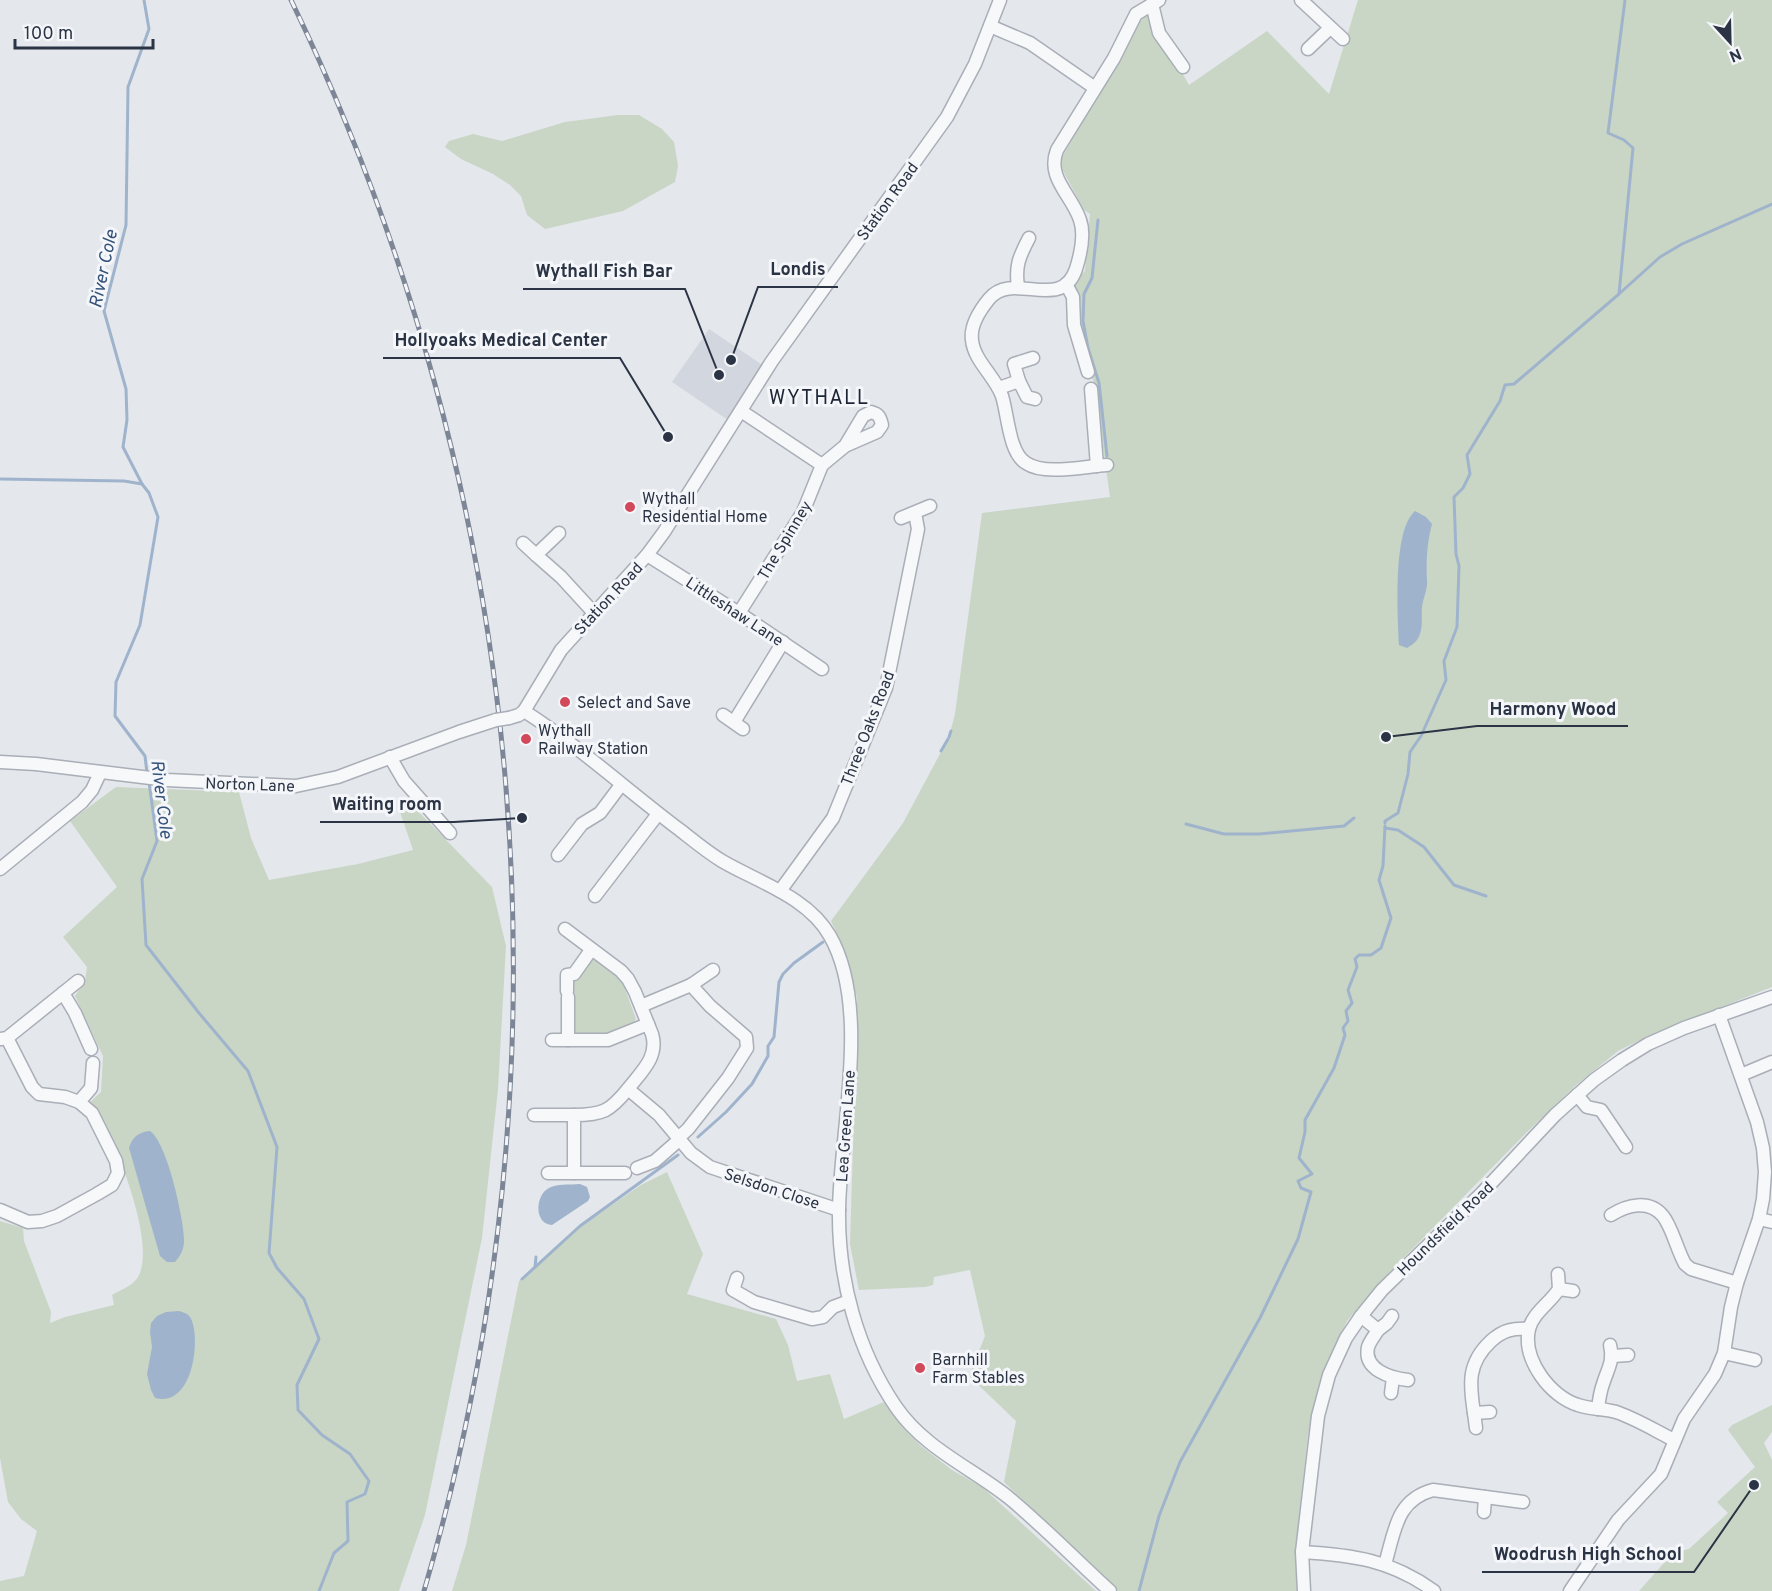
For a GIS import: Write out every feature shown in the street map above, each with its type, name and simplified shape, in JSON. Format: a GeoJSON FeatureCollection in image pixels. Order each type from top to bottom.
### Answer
{"type":"FeatureCollection","features":[{"type":"Feature","properties":{"kind":"street","name":"Station Road"},"geometry":{"type":"LineString","coordinates":[[524,711],[561,650],[647,555],[767,368],[947,117],[975,64],[1000,0]]}},
{"type":"Feature","properties":{"kind":"street"},"geometry":{"type":"LineString","coordinates":[[1301,0],[1343,39]]}},
{"type":"Feature","properties":{"kind":"street"},"geometry":{"type":"LineString","coordinates":[[1091,389],[1102,465],[1044,469],[1024,463],[1012,442],[999,388],[974,350],[972,335],[975,322],[989,298],[998,291],[1018,287],[1045,291],[1055,290],[1066,284],[1076,270],[1082,236],[1081,221],[1055,175],[1053,160],[1114,58],[1136,14],[1155,2],[1160,33],[1184,67]]}},
{"type":"Feature","properties":{"kind":"street"},"geometry":{"type":"LineString","coordinates":[[990,26],[1030,43],[1095,88]]}},
{"type":"Feature","properties":{"kind":"street"},"geometry":{"type":"LineString","coordinates":[[1308,49],[1329,28]]}},
{"type":"Feature","properties":{"kind":"street"},"geometry":{"type":"LineString","coordinates":[[1018,287],[1016,274],[1018,257],[1029,238]]}},
{"type":"Feature","properties":{"kind":"street"},"geometry":{"type":"LineString","coordinates":[[1066,284],[1073,297],[1074,326],[1088,372]]}},
{"type":"Feature","properties":{"kind":"street"},"geometry":{"type":"LineString","coordinates":[[1033,358],[1014,364],[1027,397],[1035,399]]}},
{"type":"Feature","properties":{"kind":"street"},"geometry":{"type":"LineString","coordinates":[[999,388],[1019,381]]}},
{"type":"Feature","properties":{"kind":"street"},"geometry":{"type":"LineString","coordinates":[[741,411],[822,465]]}},
{"type":"Feature","properties":{"kind":"street","name":"The Spinney"},"geometry":{"type":"LineString","coordinates":[[740,613],[803,512],[822,465],[845,446]]}},
{"type":"Feature","properties":{"kind":"street"},"geometry":{"type":"LineString","coordinates":[[901,518],[930,506]]}},
{"type":"Feature","properties":{"kind":"street","name":"Three Oaks Road"},"geometry":{"type":"LineString","coordinates":[[780,891],[833,818],[886,688],[918,529],[915,513]]}},
{"type":"Feature","properties":{"kind":"street"},"geometry":{"type":"LineString","coordinates":[[536,555],[559,533]]}},
{"type":"Feature","properties":{"kind":"street"},"geometry":{"type":"LineString","coordinates":[[523,543],[561,577],[594,613]]}},
{"type":"Feature","properties":{"kind":"street","name":"Littleshaw Lane"},"geometry":{"type":"LineString","coordinates":[[647,555],[740,613],[822,669]]}},
{"type":"Feature","properties":{"kind":"street"},"geometry":{"type":"LineString","coordinates":[[733,722],[783,642]]}},
{"type":"Feature","properties":{"kind":"street","name":"Lea Green Lane"},"geometry":{"type":"LineString","coordinates":[[524,711],[720,860],[780,891],[809,911],[822,924],[835,947],[843,971],[849,1011],[850,1057],[839,1210],[843,1267],[849,1301],[871,1362],[888,1395],[909,1426],[930,1444],[1008,1498],[1110,1591]]}},
{"type":"Feature","properties":{"kind":"street","name":"Norton Lane"},"geometry":{"type":"LineString","coordinates":[[0,762],[36,764],[158,779],[296,786],[327,781],[390,757],[503,719],[519,716],[524,711]]}},
{"type":"Feature","properties":{"kind":"street"},"geometry":{"type":"LineString","coordinates":[[390,757],[404,781],[450,833]]}},
{"type":"Feature","properties":{"kind":"street"},"geometry":{"type":"LineString","coordinates":[[0,869],[82,802],[92,790],[100,773]]}},
{"type":"Feature","properties":{"kind":"street"},"geometry":{"type":"LineString","coordinates":[[558,855],[582,824],[600,813],[621,785]]}},
{"type":"Feature","properties":{"kind":"street"},"geometry":{"type":"LineString","coordinates":[[595,896],[658,814]]}},
{"type":"Feature","properties":{"kind":"street"},"geometry":{"type":"LineString","coordinates":[[534,1115],[574,1116],[604,1112],[616,1103],[628,1089],[652,1056],[654,1041],[628,979],[621,971],[565,928]]}},
{"type":"Feature","properties":{"kind":"street"},"geometry":{"type":"LineString","coordinates":[[568,1040],[567,975],[574,974],[591,950]]}},
{"type":"Feature","properties":{"kind":"street"},"geometry":{"type":"LineString","coordinates":[[641,1006],[691,985],[713,970]]}},
{"type":"Feature","properties":{"kind":"street"},"geometry":{"type":"LineString","coordinates":[[0,1210],[28,1222],[42,1221],[57,1216],[112,1185],[118,1173],[116,1161],[92,1113],[80,1102],[65,1097],[39,1094],[32,1087],[4,1039],[78,981]]}},
{"type":"Feature","properties":{"kind":"street"},"geometry":{"type":"LineString","coordinates":[[637,1168],[655,1161],[679,1139],[728,1078],[747,1048],[744,1034],[710,1006],[691,985]]}},
{"type":"Feature","properties":{"kind":"street"},"geometry":{"type":"LineString","coordinates":[[63,993],[91,1049]]}},
{"type":"Feature","properties":{"kind":"street","name":"Houndsfield Road"},"geometry":{"type":"LineString","coordinates":[[1304,1591],[1302,1552],[1314,1437],[1323,1396],[1342,1347],[1361,1316],[1382,1290],[1481,1194],[1555,1115],[1622,1060],[1648,1044],[1719,1015],[1772,997]]}},
{"type":"Feature","properties":{"kind":"street"},"geometry":{"type":"LineString","coordinates":[[1570,1591],[1618,1520],[1661,1474],[1674,1440],[1692,1405],[1715,1374],[1724,1353],[1737,1283],[1759,1219],[1765,1172],[1757,1122],[1719,1015]]}},
{"type":"Feature","properties":{"kind":"street"},"geometry":{"type":"LineString","coordinates":[[552,1040],[608,1040],[648,1024]]}},
{"type":"Feature","properties":{"kind":"street"},"geometry":{"type":"LineString","coordinates":[[1741,1075],[1772,1062]]}},
{"type":"Feature","properties":{"kind":"street"},"geometry":{"type":"LineString","coordinates":[[80,1102],[91,1088],[93,1063]]}},
{"type":"Feature","properties":{"kind":"street","name":"Selsdon Close"},"geometry":{"type":"LineString","coordinates":[[628,1089],[659,1115],[692,1153],[710,1167],[839,1210]]}},
{"type":"Feature","properties":{"kind":"street"},"geometry":{"type":"LineString","coordinates":[[1577,1095],[1587,1107],[1601,1110],[1626,1147]]}},
{"type":"Feature","properties":{"kind":"street"},"geometry":{"type":"LineString","coordinates":[[574,1116],[574,1173]]}},
{"type":"Feature","properties":{"kind":"street"},"geometry":{"type":"LineString","coordinates":[[548,1173],[625,1173]]}},
{"type":"Feature","properties":{"kind":"street"},"geometry":{"type":"LineString","coordinates":[[1611,1215],[1637,1199],[1664,1217],[1685,1264],[1691,1269],[1737,1283]]}},
{"type":"Feature","properties":{"kind":"street"},"geometry":{"type":"LineString","coordinates":[[1759,1219],[1772,1222]]}},
{"type":"Feature","properties":{"kind":"street"},"geometry":{"type":"LineString","coordinates":[[1558,1274],[1559,1288],[1535,1317],[1529,1329],[1530,1352],[1546,1383],[1562,1398],[1576,1405],[1618,1413],[1674,1440]]}},
{"type":"Feature","properties":{"kind":"street"},"geometry":{"type":"LineString","coordinates":[[737,1278],[733,1290],[754,1302],[812,1319],[823,1317],[838,1304],[849,1301]]}},
{"type":"Feature","properties":{"kind":"street"},"geometry":{"type":"LineString","coordinates":[[1559,1288],[1573,1291]]}},
{"type":"Feature","properties":{"kind":"street"},"geometry":{"type":"LineString","coordinates":[[1361,1316],[1378,1330]]}},
{"type":"Feature","properties":{"kind":"street"},"geometry":{"type":"LineString","coordinates":[[1392,1316],[1378,1330],[1368,1346],[1370,1362],[1381,1373],[1393,1378],[1408,1380]]}},
{"type":"Feature","properties":{"kind":"street"},"geometry":{"type":"LineString","coordinates":[[1476,1428],[1471,1377],[1475,1358],[1502,1332],[1515,1328],[1529,1329]]}},
{"type":"Feature","properties":{"kind":"street"},"geometry":{"type":"LineString","coordinates":[[1598,1409],[1602,1385],[1612,1363],[1611,1350],[1628,1355]]}},
{"type":"Feature","properties":{"kind":"street"},"geometry":{"type":"LineString","coordinates":[[1724,1353],[1755,1360]]}},
{"type":"Feature","properties":{"kind":"street"},"geometry":{"type":"LineString","coordinates":[[1391,1393],[1393,1378]]}},
{"type":"Feature","properties":{"kind":"street"},"geometry":{"type":"LineString","coordinates":[[1474,1413],[1490,1412]]}},
{"type":"Feature","properties":{"kind":"street"},"geometry":{"type":"LineString","coordinates":[[1385,1564],[1401,1512],[1412,1499],[1422,1493],[1433,1490],[1523,1502]]}},
{"type":"Feature","properties":{"kind":"street"},"geometry":{"type":"LineString","coordinates":[[1484,1512],[1485,1497]]}},
{"type":"Feature","properties":{"kind":"street"},"geometry":{"type":"LineString","coordinates":[[1302,1552],[1345,1555],[1385,1564],[1417,1578],[1434,1591]]}},
{"type":"Feature","properties":{"kind":"shaded area"},"geometry":{"type":"Polygon","coordinates":[[[709,329],[764,366],[728,420],[672,382],[709,329]]]}},
{"type":"Feature","properties":{"kind":"green space"},"geometry":{"type":"Polygon","coordinates":[[[1358,0],[1772,0],[1772,987],[1646,1037],[1618,1051],[1575,1086],[1527,1132],[1387,1275],[1347,1321],[1321,1378],[1308,1434],[1295,1555],[1297,1591],[1118,1591],[1004,1482],[1016,1421],[969,1376],[985,1336],[970,1270],[934,1277],[933,1285],[925,1287],[859,1290],[850,1244],[854,1111],[857,1092],[857,998],[845,952],[831,921],[903,823],[949,737],[955,714],[982,513],[1110,497],[1095,389],[1071,285],[1085,271],[1090,214],[1084,210],[1062,169],[1061,159],[1140,21],[1149,14],[1189,85],[1267,31],[1329,94],[1358,0]]]}},
{"type":"Feature","properties":{"kind":"green space"},"geometry":{"type":"Polygon","coordinates":[[[618,115],[639,115],[662,129],[674,142],[678,166],[675,182],[623,211],[545,229],[527,215],[521,196],[510,185],[461,159],[445,147],[449,141],[473,134],[502,141],[565,122],[618,115]]]}},
{"type":"Feature","properties":{"kind":"green space"},"geometry":{"type":"Polygon","coordinates":[[[116,787],[239,792],[251,838],[269,880],[358,864],[413,850],[397,803],[410,803],[492,887],[506,946],[498,1089],[482,1238],[425,1515],[399,1591],[0,1591],[0,1581],[24,1576],[37,1531],[21,1519],[8,1502],[0,1458],[0,1221],[23,1228],[24,1241],[51,1312],[50,1323],[114,1305],[112,1295],[136,1280],[142,1266],[142,1235],[129,1186],[117,1153],[88,1104],[101,1092],[103,1056],[75,996],[85,981],[87,967],[63,937],[117,887],[70,821],[116,787]]]}},
{"type":"Feature","properties":{"kind":"green space"},"geometry":{"type":"Polygon","coordinates":[[[598,959],[621,978],[636,1019],[631,1025],[617,1032],[577,1035],[573,1029],[572,978],[591,960],[598,959]]]}},
{"type":"Feature","properties":{"kind":"green space"},"geometry":{"type":"Polygon","coordinates":[[[667,1172],[703,1254],[687,1294],[776,1319],[788,1345],[797,1381],[830,1374],[844,1419],[884,1402],[904,1429],[921,1446],[952,1470],[982,1487],[1096,1591],[452,1591],[466,1545],[519,1281],[581,1226],[641,1185],[667,1172]]]}},
{"type":"Feature","properties":{"kind":"green space"},"geometry":{"type":"Polygon","coordinates":[[[1772,1405],[1772,1432],[1764,1443],[1772,1460],[1772,1591],[1639,1591],[1673,1553],[1689,1549],[1728,1513],[1717,1502],[1755,1467],[1728,1430],[1732,1425],[1772,1405]]]}},
{"type":"Feature","properties":{"kind":"water"},"geometry":{"type":"Polygon","coordinates":[[[1415,511],[1426,517],[1432,524],[1428,545],[1427,583],[1422,607],[1421,632],[1416,641],[1407,648],[1399,645],[1398,574],[1403,536],[1408,521],[1415,511]]]}},
{"type":"Feature","properties":{"kind":"water"},"geometry":{"type":"Polygon","coordinates":[[[150,1131],[156,1138],[168,1165],[181,1216],[184,1244],[175,1262],[167,1262],[160,1256],[129,1148],[136,1136],[150,1131]]]}},
{"type":"Feature","properties":{"kind":"water"},"geometry":{"type":"Polygon","coordinates":[[[580,1184],[587,1187],[590,1197],[588,1201],[552,1225],[546,1224],[538,1210],[542,1194],[558,1185],[580,1184]]]}},
{"type":"Feature","properties":{"kind":"water"},"geometry":{"type":"Polygon","coordinates":[[[179,1311],[188,1315],[195,1334],[195,1349],[188,1379],[180,1391],[169,1398],[155,1398],[147,1374],[152,1347],[151,1323],[157,1316],[166,1312],[179,1311]]]}},
{"type":"Feature","properties":{"kind":"waterway","name":"River Cole"},"geometry":{"type":"LineString","coordinates":[[144,0],[149,29],[128,87],[126,225],[104,311],[126,389],[127,420],[123,447],[149,493],[158,517],[140,625],[116,682],[115,716],[145,756],[147,773]]}},
{"type":"Feature","properties":{"kind":"waterway"},"geometry":{"type":"LineString","coordinates":[[1385,823],[1398,813],[1408,774],[1410,752],[1421,736],[1446,680],[1444,661],[1457,627],[1459,566],[1456,554],[1454,497],[1463,488],[1470,474],[1467,455],[1500,401],[1505,385],[1514,384],[1619,294],[1633,148],[1624,140],[1608,133],[1625,0]]}},
{"type":"Feature","properties":{"kind":"waterway"},"geometry":{"type":"LineString","coordinates":[[1620,293],[1660,257],[1682,244],[1772,204]]}},
{"type":"Feature","properties":{"kind":"waterway"},"geometry":{"type":"LineString","coordinates":[[1098,220],[1092,278],[1084,294],[1083,321],[1088,348],[1099,383],[1107,456]]}},
{"type":"Feature","properties":{"kind":"waterway"},"geometry":{"type":"LineString","coordinates":[[0,479],[124,481],[142,484]]}},
{"type":"Feature","properties":{"kind":"waterway"},"geometry":{"type":"LineString","coordinates":[[949,737],[951,731]]}},
{"type":"Feature","properties":{"kind":"waterway"},"geometry":{"type":"LineString","coordinates":[[941,751],[948,739]]}},
{"type":"Feature","properties":{"kind":"waterway","name":"River Cole"},"geometry":{"type":"LineString","coordinates":[[149,782],[157,841],[142,879],[146,945],[248,1071],[277,1147],[269,1253],[277,1268],[304,1299],[319,1339],[297,1385],[298,1410],[322,1435],[350,1454],[369,1481],[365,1494],[347,1502],[348,1541],[334,1553],[319,1591]]}},
{"type":"Feature","properties":{"kind":"waterway"},"geometry":{"type":"LineString","coordinates":[[1186,824],[1224,834],[1259,834],[1344,826],[1354,818]]}},
{"type":"Feature","properties":{"kind":"waterway"},"geometry":{"type":"LineString","coordinates":[[1139,1591],[1159,1516],[1180,1462],[1260,1318],[1298,1239],[1311,1192],[1301,1188],[1298,1181],[1312,1174],[1299,1158],[1305,1132],[1305,1120],[1334,1068],[1345,1035],[1343,1028],[1348,1021],[1346,1011],[1352,1003],[1348,990],[1357,967],[1355,959],[1359,955],[1371,955],[1381,948],[1391,918],[1379,880],[1383,866],[1385,826]]}},
{"type":"Feature","properties":{"kind":"waterway"},"geometry":{"type":"LineString","coordinates":[[1385,828],[1398,830],[1424,847],[1454,885],[1486,896]]}},
{"type":"Feature","properties":{"kind":"waterway"},"geometry":{"type":"LineString","coordinates":[[698,1137],[752,1084],[768,1056],[768,1046],[774,1037],[779,982],[783,974],[794,963],[823,942]]}},
{"type":"Feature","properties":{"kind":"waterway"},"geometry":{"type":"LineString","coordinates":[[522,1279],[580,1226],[678,1155]]}},
{"type":"Feature","properties":{"kind":"waterway"},"geometry":{"type":"LineString","coordinates":[[535,1267],[536,1257]]}},
{"type":"Feature","properties":{"kind":"railway"},"geometry":{"type":"LineString","coordinates":[[291,0],[372,189],[435,384],[479,582],[506,783],[513,986],[502,1189],[473,1391],[424,1591]]}},
{"type":"Feature","properties":{"kind":"place","name":"Londis"},"geometry":{"type":"Point","coordinates":[731,360]}},
{"type":"Feature","properties":{"kind":"place","name":"Wythall Fish Bar"},"geometry":{"type":"Point","coordinates":[719,375]}},
{"type":"Feature","properties":{"kind":"place","name":"Hollyoaks Medical Center"},"geometry":{"type":"Point","coordinates":[668,437]}},
{"type":"Feature","properties":{"kind":"place","name":"Wythall Residential Home"},"geometry":{"type":"Point","coordinates":[630,507]}},
{"type":"Feature","properties":{"kind":"place","name":"Select and Save"},"geometry":{"type":"Point","coordinates":[565,702]}},
{"type":"Feature","properties":{"kind":"place","name":"Harmony Wood"},"geometry":{"type":"Point","coordinates":[1386,737]}},
{"type":"Feature","properties":{"kind":"place","name":"Wythall Railway Station"},"geometry":{"type":"Point","coordinates":[526,739]}},
{"type":"Feature","properties":{"kind":"place","name":"Waiting room"},"geometry":{"type":"Point","coordinates":[522,818]}},
{"type":"Feature","properties":{"kind":"place","name":"Barnhill Farm Stables"},"geometry":{"type":"Point","coordinates":[920,1368]}},
{"type":"Feature","properties":{"kind":"place","name":"Woodrush High School"},"geometry":{"type":"Point","coordinates":[1754,1485]}},
{"type":"Feature","properties":{"kind":"district","name":"WYTHALL"},"geometry":{"type":"Point","coordinates":[819,397]}}]}
